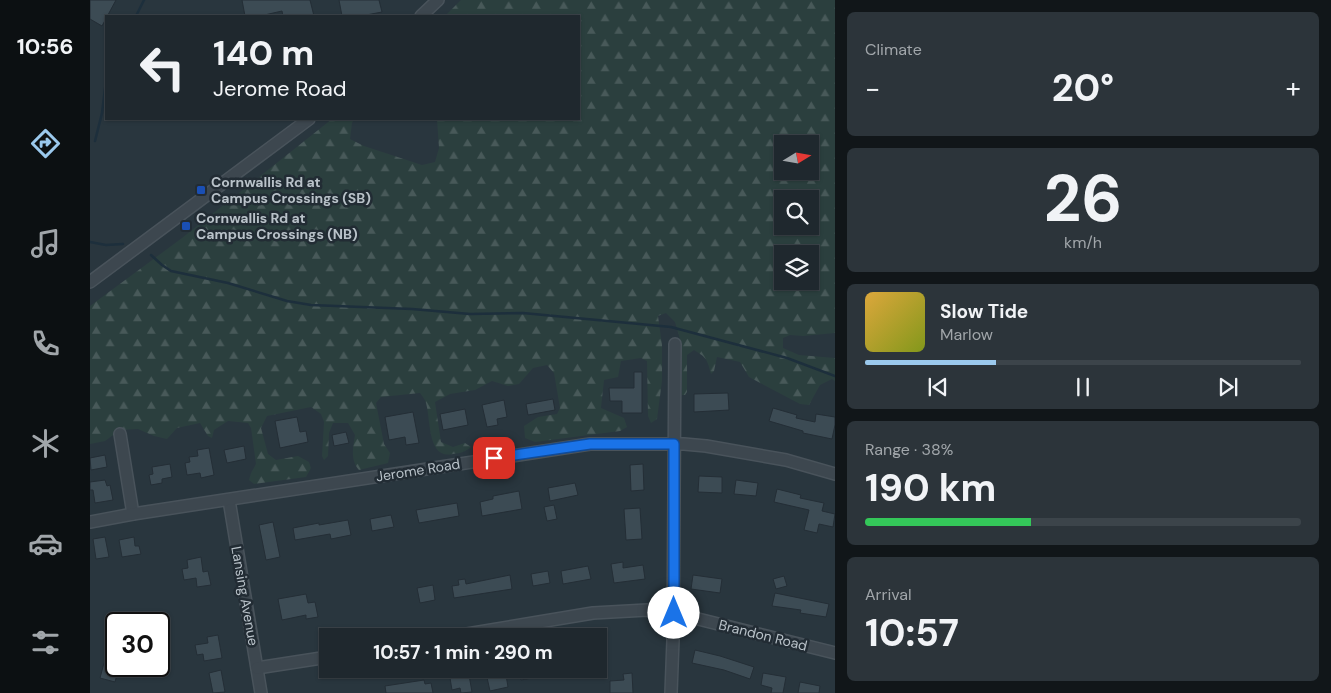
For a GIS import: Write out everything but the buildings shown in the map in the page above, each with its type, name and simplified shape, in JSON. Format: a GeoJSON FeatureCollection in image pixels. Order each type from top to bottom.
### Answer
{"type":"FeatureCollection","features":[{"type":"Feature","properties":{"kind":"street"},"geometry":{"type":"LineString","coordinates":[[422,15],[438,0]]}},
{"type":"Feature","properties":{"kind":"street"},"geometry":{"type":"LineString","coordinates":[[90,282],[309,120]]}},
{"type":"Feature","properties":{"kind":"street"},"geometry":{"type":"LineString","coordinates":[[671,693],[674,613],[675,344]]}},
{"type":"Feature","properties":{"kind":"street"},"geometry":{"type":"LineString","coordinates":[[120,434],[133,514]]}},
{"type":"Feature","properties":{"kind":"street","name":"Jerome Road"},"geometry":{"type":"LineString","coordinates":[[90,522],[573,446],[605,443],[692,444],[715,447],[786,460],[835,474]]}},
{"type":"Feature","properties":{"kind":"street","name":"Lansing Avenue"},"geometry":{"type":"LineString","coordinates":[[229,500],[261,693]]}},
{"type":"Feature","properties":{"kind":"street","name":"Brandon Road"},"geometry":{"type":"LineString","coordinates":[[503,628],[593,613],[647,610],[674,613],[835,653]]}},
{"type":"Feature","properties":{"kind":"street"},"geometry":{"type":"LineString","coordinates":[[257,668],[319,658]]}},
{"type":"Feature","properties":{"kind":"green space"},"geometry":{"type":"Polygon","coordinates":[[[461,0],[835,0],[835,333],[803,336],[790,335],[783,338],[783,348],[799,355],[835,358],[835,381],[832,379],[820,385],[809,405],[800,404],[749,377],[740,362],[717,357],[714,371],[711,374],[706,359],[694,350],[687,355],[687,392],[685,395],[682,395],[682,346],[675,322],[666,313],[658,316],[662,345],[662,381],[657,419],[651,423],[648,416],[647,361],[641,358],[621,361],[618,377],[604,380],[601,408],[624,418],[627,427],[620,431],[535,442],[525,438],[524,426],[538,417],[557,414],[560,408],[554,373],[547,365],[533,368],[519,384],[508,386],[492,381],[475,390],[450,394],[435,402],[441,442],[453,447],[465,443],[471,447],[465,451],[453,454],[445,454],[434,445],[426,403],[420,393],[381,397],[376,403],[384,444],[390,453],[388,463],[359,470],[353,458],[355,435],[348,423],[333,423],[329,433],[328,456],[324,460],[322,456],[324,422],[321,414],[311,407],[267,416],[261,428],[268,454],[276,460],[298,456],[309,462],[311,468],[306,477],[254,484],[249,480],[256,464],[251,428],[248,423],[228,421],[214,430],[212,438],[208,436],[200,423],[177,428],[167,439],[138,429],[120,430],[105,441],[90,444],[90,306],[182,238],[331,120],[354,120],[350,139],[364,146],[422,165],[435,162],[439,148],[437,120],[580,120],[580,15],[446,15],[461,0]]]}},
{"type":"Feature","properties":{"kind":"waterway"},"geometry":{"type":"LineString","coordinates":[[136,15],[144,0]]}},
{"type":"Feature","properties":{"kind":"waterway"},"geometry":{"type":"LineString","coordinates":[[95,141],[102,113],[105,89]]}},
{"type":"Feature","properties":{"kind":"waterway"},"geometry":{"type":"LineString","coordinates":[[90,242],[106,245],[123,244]]}},
{"type":"Feature","properties":{"kind":"waterway"},"geometry":{"type":"LineString","coordinates":[[151,255],[171,271],[228,283],[287,301],[311,305],[412,309],[470,314],[523,313],[671,327],[787,358],[835,376]]}},
{"type":"Feature","properties":{"kind":"place","name":"Cornwallis Rd at Campus Crossings (SB)"},"geometry":{"type":"Point","coordinates":[201,190]}},
{"type":"Feature","properties":{"kind":"place","name":"Cornwallis Rd at Campus Crossings (NB)"},"geometry":{"type":"Point","coordinates":[186,226]}},
{"type":"Feature","properties":{"kind":"route"},"geometry":{"type":"LineString","coordinates":[[494,458],[590,444],[674,444],[674,613]]}}]}
